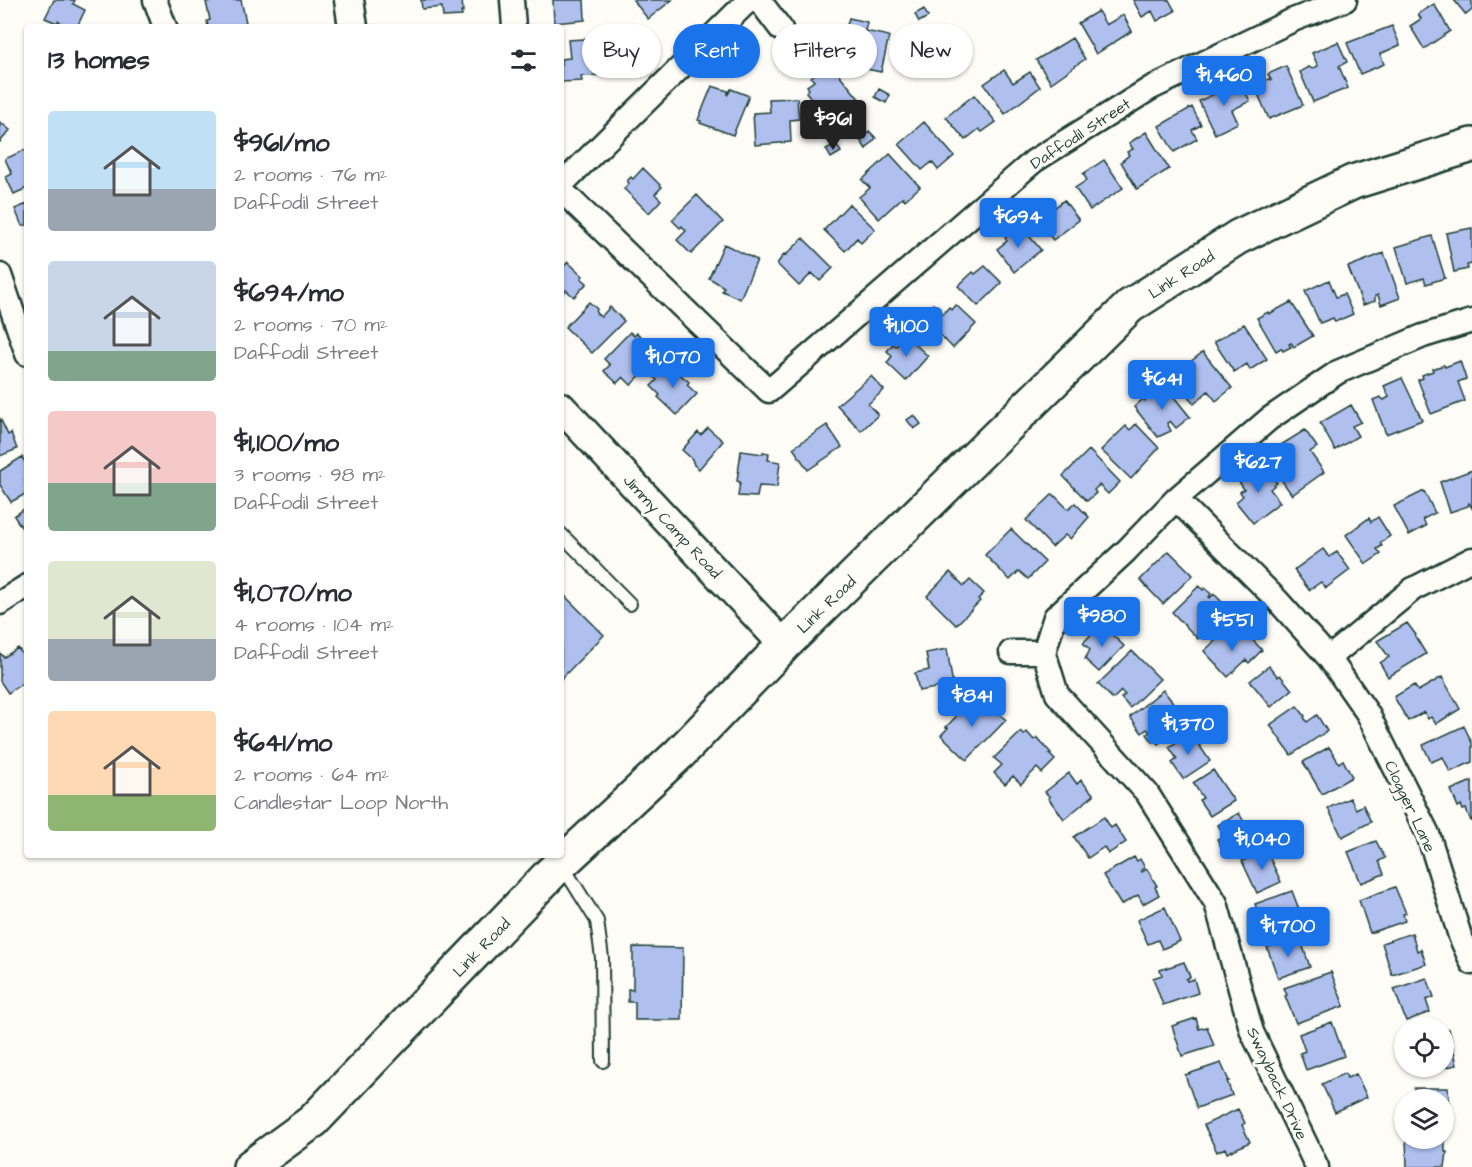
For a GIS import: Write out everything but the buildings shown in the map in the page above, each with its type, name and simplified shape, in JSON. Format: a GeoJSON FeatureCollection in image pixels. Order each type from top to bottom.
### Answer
{"type":"FeatureCollection","features":[{"type":"Feature","properties":{"kind":"main road","name":"Link Road"},"geometry":{"type":"LineString","coordinates":[[250,1167],[313,1121],[561,864],[680,753],[784,645],[1130,306],[1238,237],[1353,182],[1472,145]]}},
{"type":"Feature","properties":{"kind":"street"},"geometry":{"type":"LineString","coordinates":[[155,0],[164,24]]}},
{"type":"Feature","properties":{"kind":"street"},"geometry":{"type":"LineString","coordinates":[[349,0],[353,24]]}},
{"type":"Feature","properties":{"kind":"street"},"geometry":{"type":"LineString","coordinates":[[512,0],[514,24]]}},
{"type":"Feature","properties":{"kind":"street"},"geometry":{"type":"LineString","coordinates":[[564,182],[749,0]]}},
{"type":"Feature","properties":{"kind":"street"},"geometry":{"type":"LineString","coordinates":[[759,0],[777,24]]}},
{"type":"Feature","properties":{"kind":"street","name":"Daffodil Street"},"geometry":{"type":"LineString","coordinates":[[564,193],[769,391],[1034,161],[1151,88],[1293,20],[1345,0]]}},
{"type":"Feature","properties":{"kind":"street"},"geometry":{"type":"LineString","coordinates":[[0,275],[24,345]]}},
{"type":"Feature","properties":{"kind":"street"},"geometry":{"type":"LineString","coordinates":[[1011,652],[1044,652],[1055,617],[1126,551],[1176,499],[1269,419],[1338,372],[1423,336],[1472,321]]}},
{"type":"Feature","properties":{"kind":"street","name":"Jimmy Camp Road"},"geometry":{"type":"LineString","coordinates":[[564,410],[784,645]]}},
{"type":"Feature","properties":{"kind":"street","name":"Clogger Lane"},"geometry":{"type":"LineString","coordinates":[[1176,499],[1277,600],[1329,658],[1368,714],[1428,834],[1460,936],[1472,963]]}},
{"type":"Feature","properties":{"kind":"street"},"geometry":{"type":"LineString","coordinates":[[1329,658],[1413,589],[1472,559]]}},
{"type":"Feature","properties":{"kind":"street"},"geometry":{"type":"LineString","coordinates":[[0,603],[24,588]]}},
{"type":"Feature","properties":{"kind":"street","name":"Swayback Drive"},"geometry":{"type":"LineString","coordinates":[[1044,652],[1057,694],[1148,793],[1216,903],[1252,1032],[1317,1167]]}},
{"type":"Feature","properties":{"kind":"lane"},"geometry":{"type":"LineString","coordinates":[[564,537],[630,604]]}},
{"type":"Feature","properties":{"kind":"lane"},"geometry":{"type":"LineString","coordinates":[[561,864],[597,921],[602,958],[603,1061]]}}]}
